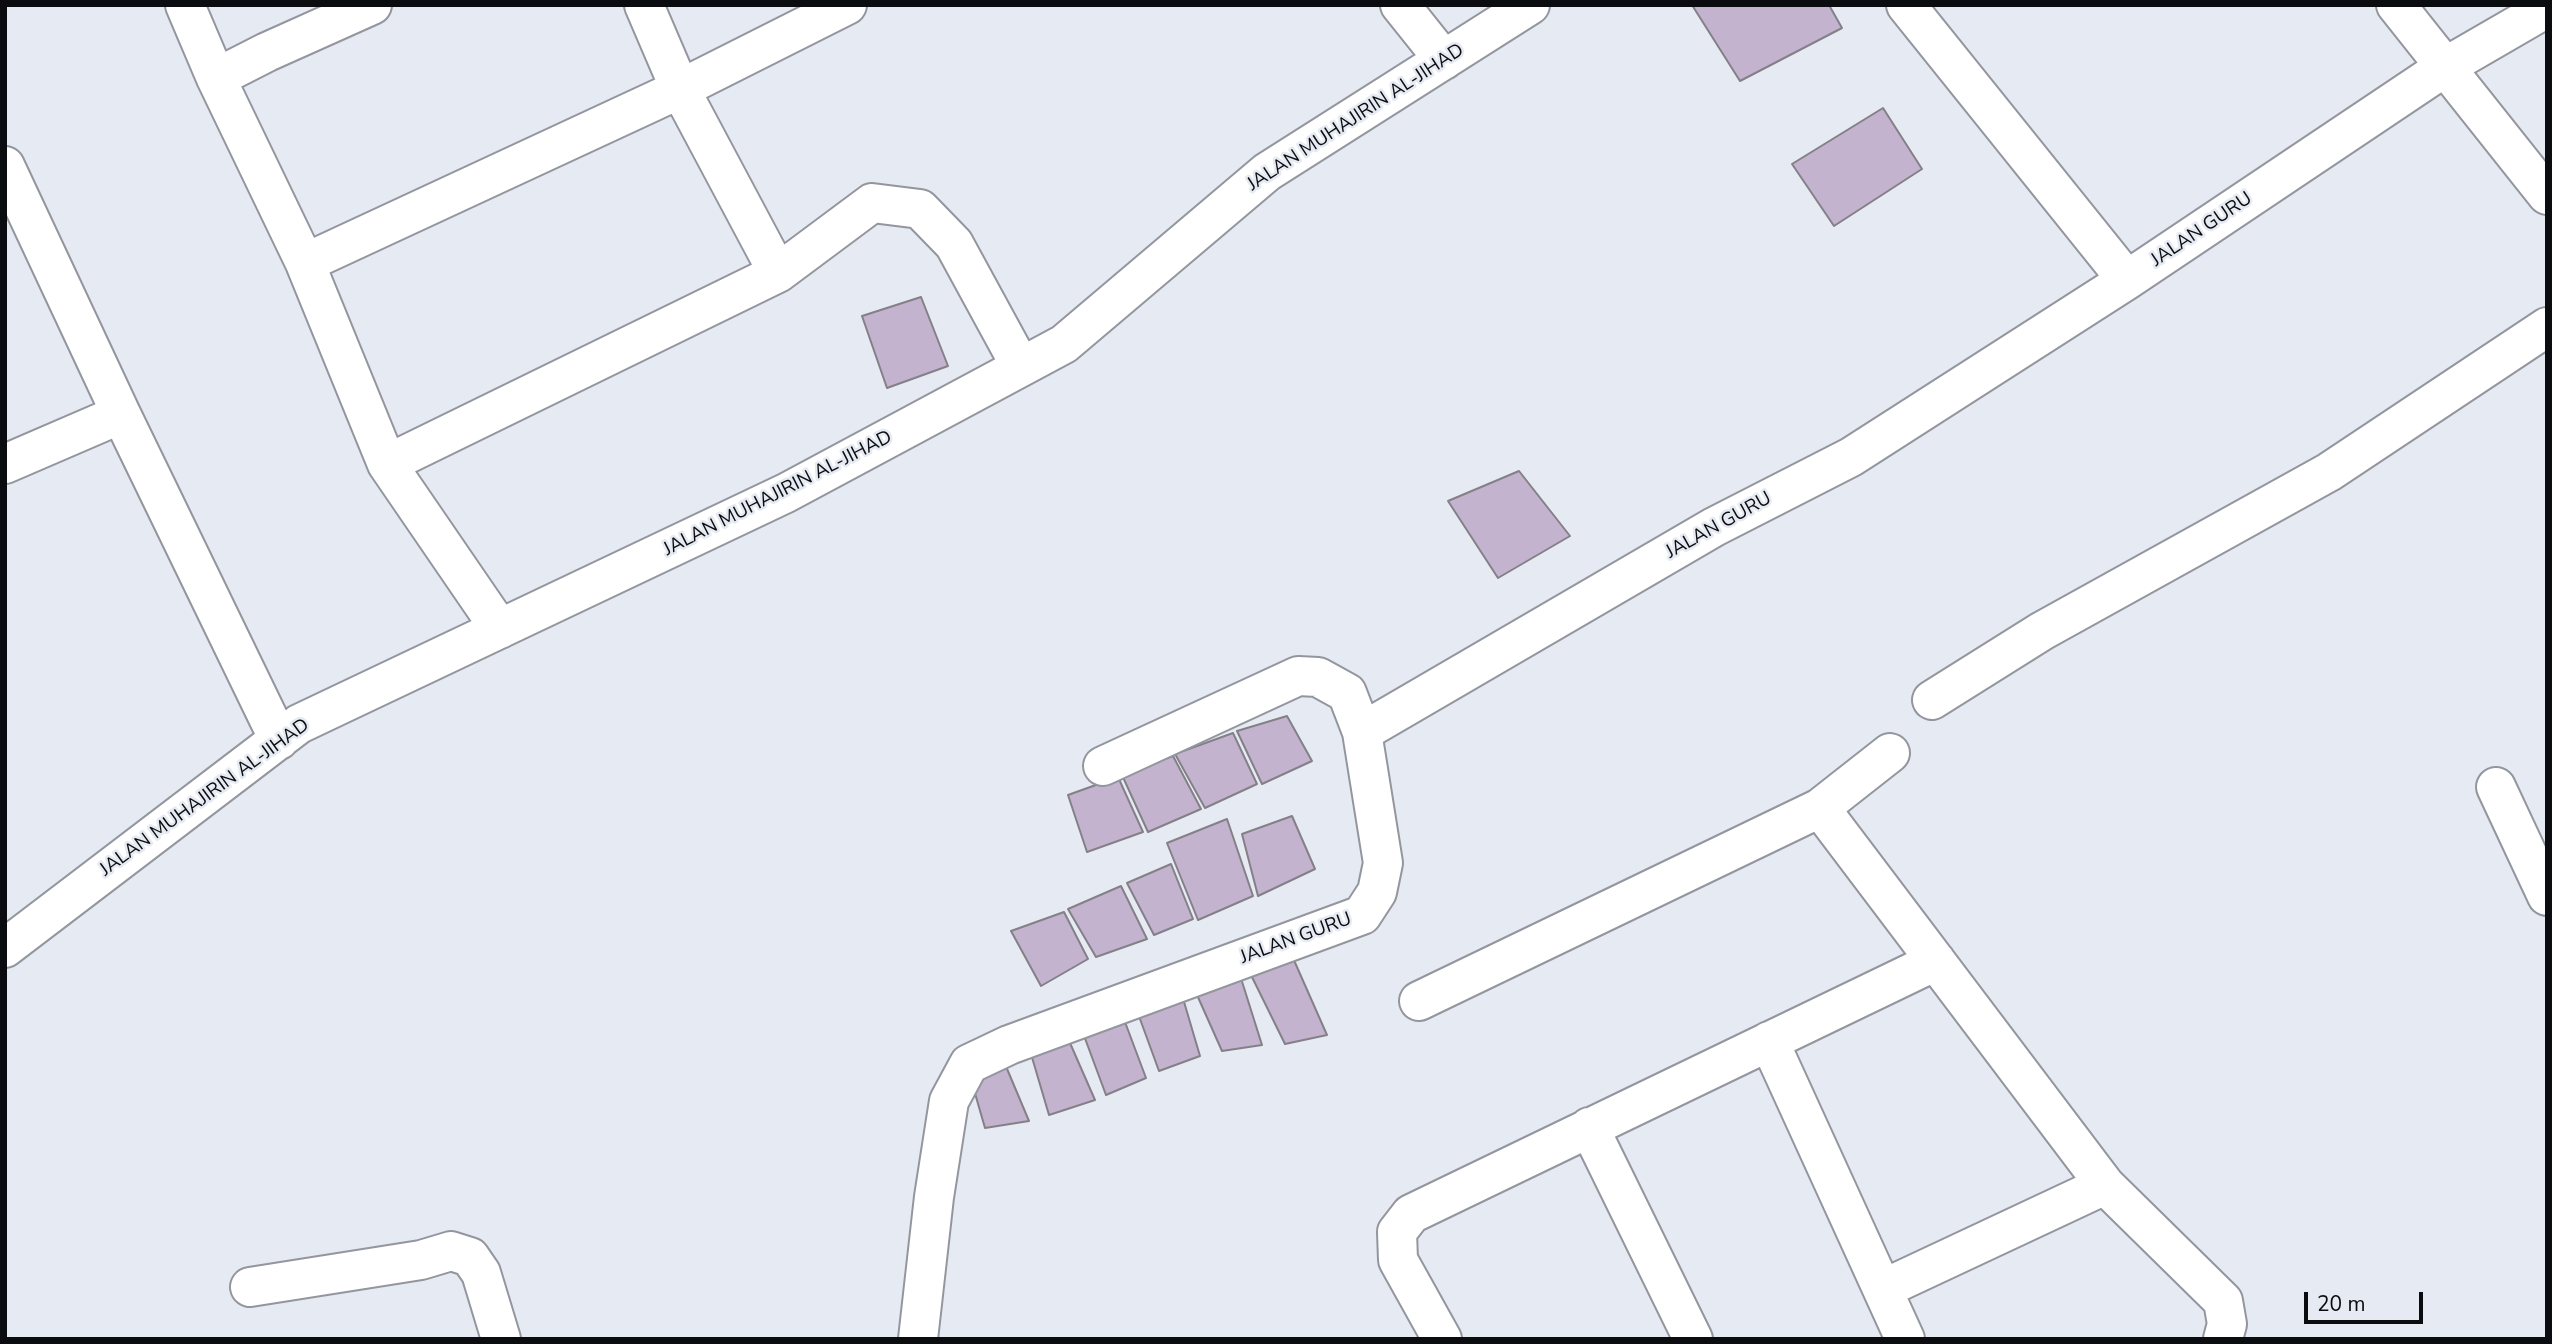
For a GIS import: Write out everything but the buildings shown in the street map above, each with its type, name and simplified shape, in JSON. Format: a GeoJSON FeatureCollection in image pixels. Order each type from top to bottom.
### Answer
{"type":"FeatureCollection","features":[{"type":"Feature","properties":{"kind":"street"},"geometry":{"type":"LineString","coordinates":[[185,5],[216,78],[305,263],[387,464],[500,629]]}},
{"type":"Feature","properties":{"kind":"street"},"geometry":{"type":"LineString","coordinates":[[216,78],[372,5]]}},
{"type":"Feature","properties":{"kind":"street"},"geometry":{"type":"LineString","coordinates":[[644,5],[680,89],[778,273]]}},
{"type":"Feature","properties":{"kind":"street"},"geometry":{"type":"LineString","coordinates":[[305,263],[680,89],[847,5]]}},
{"type":"Feature","properties":{"kind":"street"},"geometry":{"type":"LineString","coordinates":[[1400,5],[1444,60]]}},
{"type":"Feature","properties":{"kind":"street","name":"JALAN MUHAJIRIN AL-JIHAD"},"geometry":{"type":"LineString","coordinates":[[5,947],[299,724],[786,493],[1064,344],[1268,172],[1530,5]]}},
{"type":"Feature","properties":{"kind":"street"},"geometry":{"type":"LineString","coordinates":[[1906,5],[2127,280]]}},
{"type":"Feature","properties":{"kind":"street"},"geometry":{"type":"LineString","coordinates":[[2396,5],[2547,195]]}},
{"type":"Feature","properties":{"kind":"street","name":"JALAN GURU"},"geometry":{"type":"LineString","coordinates":[[918,1339],[934,1197],[949,1101],[969,1064],[1009,1045],[1362,915],[1377,892],[1383,863],[1362,732],[1714,527],[1851,457],[2127,280],[2445,67],[2547,8]]}},
{"type":"Feature","properties":{"kind":"street"},"geometry":{"type":"LineString","coordinates":[[5,166],[121,414],[279,740]]}},
{"type":"Feature","properties":{"kind":"street"},"geometry":{"type":"LineString","coordinates":[[387,464],[778,273],[872,203],[920,209],[954,244],[1021,367]]}},
{"type":"Feature","properties":{"kind":"street"},"geometry":{"type":"LineString","coordinates":[[1933,700],[2042,632],[2329,472],[2547,327]]}},
{"type":"Feature","properties":{"kind":"street"},"geometry":{"type":"LineString","coordinates":[[5,464],[121,414]]}},
{"type":"Feature","properties":{"kind":"street"},"geometry":{"type":"LineString","coordinates":[[1103,766],[1298,677],[1318,677],[1347,693],[1362,732]]}},
{"type":"Feature","properties":{"kind":"street"},"geometry":{"type":"LineString","coordinates":[[1419,1001],[1820,808],[1890,753]]}},
{"type":"Feature","properties":{"kind":"street"},"geometry":{"type":"LineString","coordinates":[[2496,787],[2547,896]]}},
{"type":"Feature","properties":{"kind":"street"},"geometry":{"type":"LineString","coordinates":[[1820,808],[2105,1185],[2223,1301],[2227,1324],[2223,1339]]}},
{"type":"Feature","properties":{"kind":"street"},"geometry":{"type":"LineString","coordinates":[[1442,1339],[1398,1260],[1397,1232],[1411,1214],[1936,961]]}},
{"type":"Feature","properties":{"kind":"street"},"geometry":{"type":"LineString","coordinates":[[1769,1041],[1905,1339]]}},
{"type":"Feature","properties":{"kind":"street"},"geometry":{"type":"LineString","coordinates":[[1589,1128],[1693,1339]]}},
{"type":"Feature","properties":{"kind":"street"},"geometry":{"type":"LineString","coordinates":[[1883,1289],[2105,1185]]}},
{"type":"Feature","properties":{"kind":"street"},"geometry":{"type":"LineString","coordinates":[[250,1287],[421,1260],[451,1251],[470,1257],[481,1273],[500,1339]]}}]}
